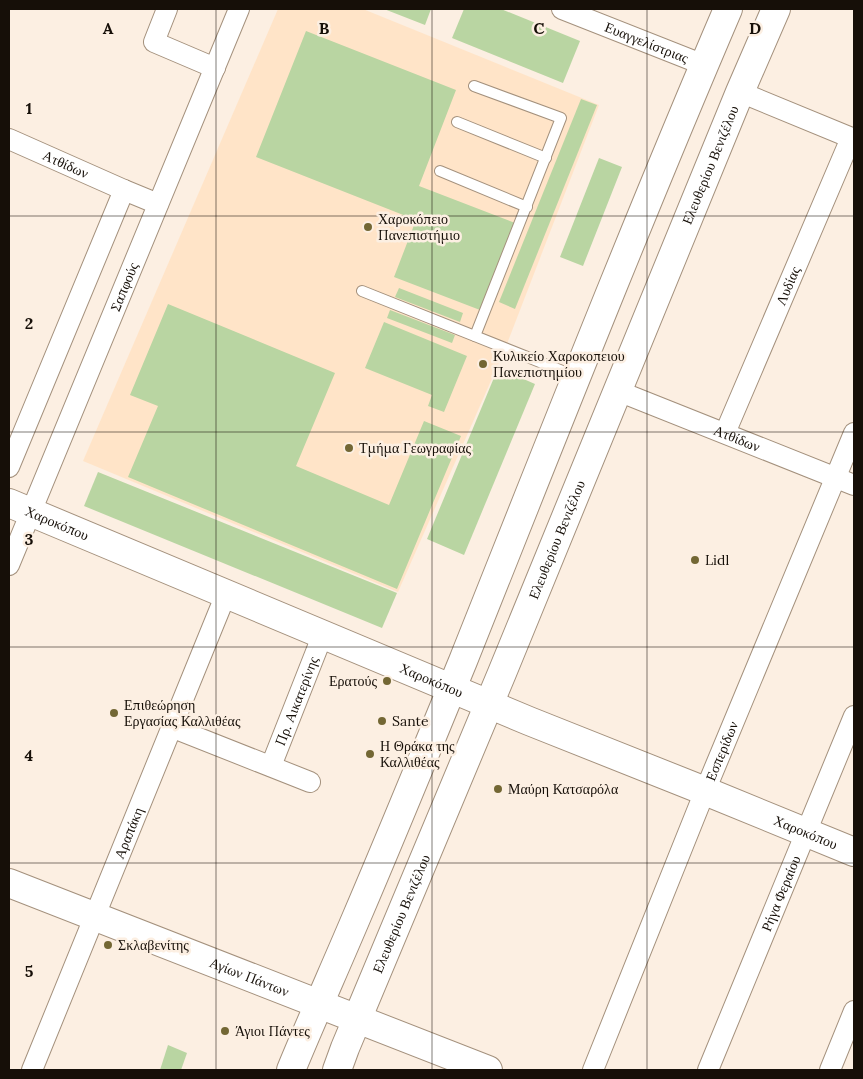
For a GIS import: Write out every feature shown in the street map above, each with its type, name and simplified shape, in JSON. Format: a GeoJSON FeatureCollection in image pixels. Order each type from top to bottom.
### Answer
{"type":"FeatureCollection","features":[{"type":"Feature","properties":{"kind":"main road"},"geometry":{"type":"LineString","coordinates":[[291,1070],[451,688],[576,377],[728,9]]}},
{"type":"Feature","properties":{"kind":"main road","name":"Ελευθερίου Βενιζέλου"},"geometry":{"type":"LineString","coordinates":[[337,1070],[740,92],[776,9]]}},
{"type":"Feature","properties":{"kind":"main road","name":"Χαροκόπου"},"geometry":{"type":"LineString","coordinates":[[20,508],[529,721],[854,852]]}},
{"type":"Feature","properties":{"kind":"main road","name":"Αγίων Πάντων"},"geometry":{"type":"LineString","coordinates":[[9,884],[488,1070]]}},
{"type":"Feature","properties":{"kind":"street"},"geometry":{"type":"LineString","coordinates":[[167,9],[154,42],[214,68]]}},
{"type":"Feature","properties":{"kind":"street","name":"Σαπφούς"},"geometry":{"type":"LineString","coordinates":[[9,565],[20,508],[158,204],[239,9]]}},
{"type":"Feature","properties":{"kind":"street","name":"Ευαγγελίστριας"},"geometry":{"type":"LineString","coordinates":[[562,9],[591,14],[704,65]]}},
{"type":"Feature","properties":{"kind":"street"},"geometry":{"type":"LineString","coordinates":[[740,92],[853,138]]}},
{"type":"Feature","properties":{"kind":"street","name":"Λυδίας"},"geometry":{"type":"LineString","coordinates":[[725,433],[853,138]]}},
{"type":"Feature","properties":{"kind":"street","name":"Ατθίδων"},"geometry":{"type":"LineString","coordinates":[[9,139],[158,204]]}},
{"type":"Feature","properties":{"kind":"street"},"geometry":{"type":"LineString","coordinates":[[9,467],[124,190]]}},
{"type":"Feature","properties":{"kind":"street","name":"Ατθίδων"},"geometry":{"type":"LineString","coordinates":[[618,391],[854,485]]}},
{"type":"Feature","properties":{"kind":"street","name":"Εσπερίδων"},"geometry":{"type":"LineString","coordinates":[[593,1070],[705,791],[854,433]]}},
{"type":"Feature","properties":{"kind":"street","name":"Αραπάκη"},"geometry":{"type":"LineString","coordinates":[[32,1070],[226,594]]}},
{"type":"Feature","properties":{"kind":"street","name":"Πρ. Αικατερίνης"},"geometry":{"type":"LineString","coordinates":[[271,766],[323,634]]}},
{"type":"Feature","properties":{"kind":"street","name":"Ρήγα Φεραίου"},"geometry":{"type":"LineString","coordinates":[[708,1070],[854,716]]}},
{"type":"Feature","properties":{"kind":"street"},"geometry":{"type":"LineString","coordinates":[[172,727],[310,782]]}},
{"type":"Feature","properties":{"kind":"street"},"geometry":{"type":"LineString","coordinates":[[830,1070],[854,1011]]}},
{"type":"Feature","properties":{"kind":"lane"},"geometry":{"type":"LineString","coordinates":[[474,86],[561,118],[476,336]]}},
{"type":"Feature","properties":{"kind":"lane"},"geometry":{"type":"LineString","coordinates":[[457,122],[546,158]]}},
{"type":"Feature","properties":{"kind":"lane"},"geometry":{"type":"LineString","coordinates":[[440,171],[527,207]]}},
{"type":"Feature","properties":{"kind":"lane"},"geometry":{"type":"LineString","coordinates":[[362,291],[576,377]]}},
{"type":"Feature","properties":{"kind":"shaded area","name":"Χαροκόπειο Πανεπιστήμιο"},"geometry":{"type":"Polygon","coordinates":[[[278,9],[363,9],[599,105],[505,349],[398,592],[83,461],[278,9]]]}},
{"type":"Feature","properties":{"kind":"green space"},"geometry":{"type":"Polygon","coordinates":[[[384,9],[431,9],[425,25],[384,9]]]}},
{"type":"Feature","properties":{"kind":"green space"},"geometry":{"type":"Polygon","coordinates":[[[464,9],[501,9],[580,41],[563,83],[452,38],[464,9]]]}},
{"type":"Feature","properties":{"kind":"green space"},"geometry":{"type":"Polygon","coordinates":[[[306,31],[456,90],[419,186],[515,223],[480,310],[394,277],[416,220],[256,157],[306,31]]]}},
{"type":"Feature","properties":{"kind":"green space"},"geometry":{"type":"Polygon","coordinates":[[[581,99],[597,105],[515,309],[499,302],[581,99]]]}},
{"type":"Feature","properties":{"kind":"green space"},"geometry":{"type":"Polygon","coordinates":[[[599,158],[622,167],[583,266],[560,257],[599,158]]]}},
{"type":"Feature","properties":{"kind":"green space"},"geometry":{"type":"Polygon","coordinates":[[[399,288],[463,313],[460,322],[395,297],[399,288]]]}},
{"type":"Feature","properties":{"kind":"green space"},"geometry":{"type":"Polygon","coordinates":[[[168,304],[335,373],[296,466],[389,505],[424,421],[461,436],[397,589],[128,477],[158,406],[130,395],[168,304]]]}},
{"type":"Feature","properties":{"kind":"green space"},"geometry":{"type":"Polygon","coordinates":[[[390,310],[455,335],[452,343],[387,318],[390,310]]]}},
{"type":"Feature","properties":{"kind":"green space"},"geometry":{"type":"Polygon","coordinates":[[[384,322],[467,356],[444,412],[428,406],[432,395],[365,368],[384,322]]]}},
{"type":"Feature","properties":{"kind":"green space"},"geometry":{"type":"Polygon","coordinates":[[[498,368],[535,384],[464,555],[427,539],[498,368]]]}},
{"type":"Feature","properties":{"kind":"green space"},"geometry":{"type":"Polygon","coordinates":[[[98,472],[397,593],[382,628],[84,506],[98,472]]]}},
{"type":"Feature","properties":{"kind":"green space"},"geometry":{"type":"Polygon","coordinates":[[[168,1045],[187,1053],[181,1070],[160,1070],[168,1045]]]}},
{"type":"Feature","properties":{"kind":"place","name":"Χαροκόπειο Πανεπιστήμιο"},"geometry":{"type":"Point","coordinates":[368,227]}},
{"type":"Feature","properties":{"kind":"place","name":"Κυλικείο Χαροκοπειου Πανεπιστημίου"},"geometry":{"type":"Point","coordinates":[483,364]}},
{"type":"Feature","properties":{"kind":"place","name":"Τμήμα Γεωγραφίας"},"geometry":{"type":"Point","coordinates":[349,448]}},
{"type":"Feature","properties":{"kind":"place","name":"Lidl"},"geometry":{"type":"Point","coordinates":[695,560]}},
{"type":"Feature","properties":{"kind":"place","name":"Ερατούς"},"geometry":{"type":"Point","coordinates":[387,681]}},
{"type":"Feature","properties":{"kind":"place","name":"Επιθεώρηση Εργασίας Καλλιθέας"},"geometry":{"type":"Point","coordinates":[114,713]}},
{"type":"Feature","properties":{"kind":"place","name":"Sante"},"geometry":{"type":"Point","coordinates":[382,721]}},
{"type":"Feature","properties":{"kind":"place","name":"Η Θράκα της Καλλιθέας"},"geometry":{"type":"Point","coordinates":[370,754]}},
{"type":"Feature","properties":{"kind":"place","name":"Μαύρη Κατσαρόλα"},"geometry":{"type":"Point","coordinates":[498,789]}},
{"type":"Feature","properties":{"kind":"place","name":"Σκλαβενίτης"},"geometry":{"type":"Point","coordinates":[108,945]}},
{"type":"Feature","properties":{"kind":"place","name":"Άγιοι Πάντες"},"geometry":{"type":"Point","coordinates":[225,1031]}}]}
